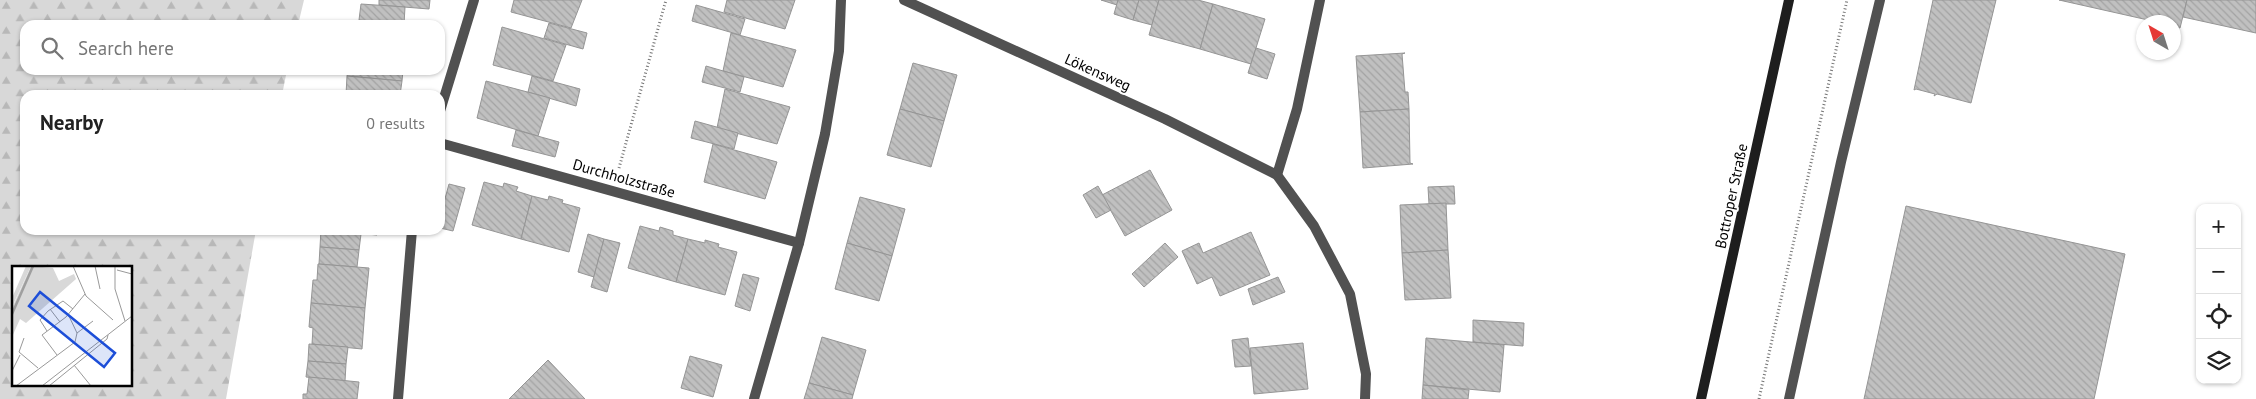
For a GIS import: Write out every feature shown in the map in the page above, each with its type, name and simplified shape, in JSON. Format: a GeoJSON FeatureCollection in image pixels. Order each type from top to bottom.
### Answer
{"type":"FeatureCollection","features":[{"type":"Feature","properties":{"kind":"main road","name":"Bottroper Straße"},"geometry":{"type":"LineString","coordinates":[[1701,399],[1789,0]]}},
{"type":"Feature","properties":{"kind":"street"},"geometry":{"type":"LineString","coordinates":[[445,95],[474,0]]}},
{"type":"Feature","properties":{"kind":"street"},"geometry":{"type":"LineString","coordinates":[[754,399],[799,243],[825,134],[839,51],[841,0]]}},
{"type":"Feature","properties":{"kind":"street","name":"Lökensweg"},"geometry":{"type":"LineString","coordinates":[[904,0],[1166,119],[1276,175],[1314,226],[1350,294],[1366,374],[1365,399]]}},
{"type":"Feature","properties":{"kind":"street"},"geometry":{"type":"LineString","coordinates":[[1276,175],[1297,109],[1320,0]]}},
{"type":"Feature","properties":{"kind":"street"},"geometry":{"type":"LineString","coordinates":[[1789,399],[1841,162],[1880,0]]}},
{"type":"Feature","properties":{"kind":"street","name":"Durchholzstraße"},"geometry":{"type":"LineString","coordinates":[[445,144],[799,243]]}},
{"type":"Feature","properties":{"kind":"street"},"geometry":{"type":"LineString","coordinates":[[398,399],[412,235]]}},
{"type":"Feature","properties":{"kind":"path"},"geometry":{"type":"LineString","coordinates":[[613,191],[666,0]]}},
{"type":"Feature","properties":{"kind":"path"},"geometry":{"type":"LineString","coordinates":[[1759,399],[1847,0]]}},
{"type":"Feature","properties":{"kind":"green space"},"geometry":{"type":"Polygon","coordinates":[[[0,0],[304,0],[299,20],[20,20],[20,75],[286,75],[283,90],[20,90],[20,235],[255,235],[226,399],[0,399],[0,0]]]}},
{"type":"Feature","properties":{"kind":"building"},"geometry":{"type":"Polygon","coordinates":[[[379,0],[430,0],[429,9],[379,5],[379,0]]]}},
{"type":"Feature","properties":{"kind":"building"},"geometry":{"type":"Polygon","coordinates":[[[514,0],[582,0],[571,28],[511,12],[514,0]]]}},
{"type":"Feature","properties":{"kind":"building"},"geometry":{"type":"Polygon","coordinates":[[[727,0],[795,0],[785,29],[724,12],[727,0]]]}},
{"type":"Feature","properties":{"kind":"building"},"geometry":{"type":"Polygon","coordinates":[[[1101,0],[1118,0],[1117,5],[1101,0]]]}},
{"type":"Feature","properties":{"kind":"building"},"geometry":{"type":"Polygon","coordinates":[[[1118,0],[1139,0],[1133,20],[1114,14],[1118,0]]]}},
{"type":"Feature","properties":{"kind":"building"},"geometry":{"type":"Polygon","coordinates":[[[1139,0],[1159,0],[1152,25],[1133,20],[1139,0]]]}},
{"type":"Feature","properties":{"kind":"building"},"geometry":{"type":"Polygon","coordinates":[[[1159,0],[1198,0],[1213,4],[1200,49],[1149,35],[1159,0]]]}},
{"type":"Feature","properties":{"kind":"building"},"geometry":{"type":"Polygon","coordinates":[[[1933,0],[1996,0],[1971,103],[1914,90],[1933,0]]]}},
{"type":"Feature","properties":{"kind":"building"},"geometry":{"type":"Polygon","coordinates":[[[2059,0],[2187,0],[2181,24],[2181,15],[2136,15],[2136,17],[2059,0]]]}},
{"type":"Feature","properties":{"kind":"building"},"geometry":{"type":"Polygon","coordinates":[[[2187,0],[2256,0],[2256,33],[2183,17],[2187,0]]]}},
{"type":"Feature","properties":{"kind":"building"},"geometry":{"type":"Polygon","coordinates":[[[361,4],[405,7],[404,20],[359,20],[361,4]]]}},
{"type":"Feature","properties":{"kind":"building"},"geometry":{"type":"Polygon","coordinates":[[[1213,4],[1265,19],[1251,64],[1200,49],[1213,4]]]}},
{"type":"Feature","properties":{"kind":"building"},"geometry":{"type":"Polygon","coordinates":[[[696,5],[745,19],[740,35],[692,21],[696,5]]]}},
{"type":"Feature","properties":{"kind":"building"},"geometry":{"type":"Polygon","coordinates":[[[549,23],[587,33],[583,49],[544,38],[549,23]]]}},
{"type":"Feature","properties":{"kind":"building"},"geometry":{"type":"Polygon","coordinates":[[[502,27],[566,45],[553,81],[493,65],[502,27]]]}},
{"type":"Feature","properties":{"kind":"building"},"geometry":{"type":"Polygon","coordinates":[[[731,33],[796,50],[783,87],[723,71],[731,33]]]}},
{"type":"Feature","properties":{"kind":"building"},"geometry":{"type":"Polygon","coordinates":[[[1256,48],[1275,54],[1267,79],[1248,73],[1256,48]]]}},
{"type":"Feature","properties":{"kind":"building"},"geometry":{"type":"Polygon","coordinates":[[[1405,53],[1402,54],[1405,92],[1408,92],[1409,109],[1360,112],[1356,56],[1405,53]]]}},
{"type":"Feature","properties":{"kind":"building"},"geometry":{"type":"Polygon","coordinates":[[[913,63],[957,75],[944,121],[900,109],[913,63]]]}},
{"type":"Feature","properties":{"kind":"building"},"geometry":{"type":"Polygon","coordinates":[[[706,66],[744,77],[740,92],[702,82],[706,66]]]}},
{"type":"Feature","properties":{"kind":"building"},"geometry":{"type":"Polygon","coordinates":[[[347,75],[403,75],[402,81],[347,75]]]}},
{"type":"Feature","properties":{"kind":"building"},"geometry":{"type":"Polygon","coordinates":[[[347,76],[402,81],[401,90],[346,90],[347,76]]]}},
{"type":"Feature","properties":{"kind":"building"},"geometry":{"type":"Polygon","coordinates":[[[532,76],[580,89],[576,106],[528,92],[532,76]]]}},
{"type":"Feature","properties":{"kind":"building"},"geometry":{"type":"Polygon","coordinates":[[[486,81],[550,98],[538,136],[477,118],[486,81]]]}},
{"type":"Feature","properties":{"kind":"building"},"geometry":{"type":"Polygon","coordinates":[[[725,89],[790,107],[777,144],[717,128],[725,89]]]}},
{"type":"Feature","properties":{"kind":"building"},"geometry":{"type":"Polygon","coordinates":[[[900,109],[944,121],[931,167],[887,155],[900,109]]]}},
{"type":"Feature","properties":{"kind":"building"},"geometry":{"type":"Polygon","coordinates":[[[1409,109],[1410,163],[1413,164],[1363,168],[1360,112],[1409,109]]]}},
{"type":"Feature","properties":{"kind":"building"},"geometry":{"type":"Polygon","coordinates":[[[695,121],[738,133],[734,149],[691,138],[695,121]]]}},
{"type":"Feature","properties":{"kind":"building"},"geometry":{"type":"Polygon","coordinates":[[[516,130],[559,142],[555,157],[512,146],[516,130]]]}},
{"type":"Feature","properties":{"kind":"building"},"geometry":{"type":"Polygon","coordinates":[[[713,144],[777,162],[765,199],[704,182],[713,144]]]}},
{"type":"Feature","properties":{"kind":"building"},"geometry":{"type":"Polygon","coordinates":[[[1150,170],[1172,210],[1125,236],[1102,195],[1150,170]]]}},
{"type":"Feature","properties":{"kind":"building"},"geometry":{"type":"Polygon","coordinates":[[[484,182],[503,187],[504,183],[518,187],[516,191],[532,196],[521,239],[472,225],[484,182]]]}},
{"type":"Feature","properties":{"kind":"building"},"geometry":{"type":"Polygon","coordinates":[[[449,184],[465,188],[453,231],[445,229],[445,199],[449,184]]]}},
{"type":"Feature","properties":{"kind":"building"},"geometry":{"type":"Polygon","coordinates":[[[1098,186],[1111,210],[1096,218],[1083,195],[1098,186]]]}},
{"type":"Feature","properties":{"kind":"building"},"geometry":{"type":"Polygon","coordinates":[[[1454,186],[1455,204],[1429,204],[1428,187],[1454,186]]]}},
{"type":"Feature","properties":{"kind":"building"},"geometry":{"type":"Polygon","coordinates":[[[532,196],[548,200],[549,196],[563,200],[562,203],[580,208],[569,252],[521,239],[532,196]]]}},
{"type":"Feature","properties":{"kind":"building"},"geometry":{"type":"Polygon","coordinates":[[[860,197],[905,209],[892,256],[847,243],[860,197]]]}},
{"type":"Feature","properties":{"kind":"building"},"geometry":{"type":"Polygon","coordinates":[[[1446,203],[1448,250],[1402,253],[1400,205],[1446,203]]]}},
{"type":"Feature","properties":{"kind":"building"},"geometry":{"type":"Polygon","coordinates":[[[1906,206],[2125,254],[2094,399],[1864,399],[1906,206]]]}},
{"type":"Feature","properties":{"kind":"building"},"geometry":{"type":"Polygon","coordinates":[[[640,226],[659,231],[660,227],[673,231],[673,235],[688,239],[676,282],[628,268],[640,226]]]}},
{"type":"Feature","properties":{"kind":"building"},"geometry":{"type":"Polygon","coordinates":[[[1251,232],[1270,275],[1220,296],[1212,277],[1197,284],[1182,251],[1199,243],[1203,253],[1251,232]]]}},
{"type":"Feature","properties":{"kind":"building"},"geometry":{"type":"Polygon","coordinates":[[[588,234],[604,239],[594,277],[578,272],[588,234]]]}},
{"type":"Feature","properties":{"kind":"building"},"geometry":{"type":"Polygon","coordinates":[[[321,235],[361,235],[359,250],[320,247],[321,235]]]}},
{"type":"Feature","properties":{"kind":"building"},"geometry":{"type":"Polygon","coordinates":[[[604,239],[620,243],[607,292],[591,287],[604,239]]]}},
{"type":"Feature","properties":{"kind":"building"},"geometry":{"type":"Polygon","coordinates":[[[688,239],[705,243],[705,240],[719,244],[718,247],[737,252],[725,295],[676,282],[688,239]]]}},
{"type":"Feature","properties":{"kind":"building"},"geometry":{"type":"Polygon","coordinates":[[[847,243],[892,256],[879,301],[835,289],[847,243]]]}},
{"type":"Feature","properties":{"kind":"building"},"geometry":{"type":"Polygon","coordinates":[[[1165,243],[1178,257],[1144,287],[1132,274],[1165,243]]]}},
{"type":"Feature","properties":{"kind":"building"},"geometry":{"type":"Polygon","coordinates":[[[320,247],[359,250],[357,267],[319,264],[320,247]]]}},
{"type":"Feature","properties":{"kind":"building"},"geometry":{"type":"Polygon","coordinates":[[[1448,250],[1451,298],[1405,300],[1402,253],[1448,250]]]}},
{"type":"Feature","properties":{"kind":"building"},"geometry":{"type":"Polygon","coordinates":[[[318,264],[369,268],[365,308],[311,303],[313,280],[317,280],[318,264]]]}},
{"type":"Feature","properties":{"kind":"building"},"geometry":{"type":"Polygon","coordinates":[[[743,274],[759,278],[750,311],[735,306],[743,274]]]}},
{"type":"Feature","properties":{"kind":"building"},"geometry":{"type":"Polygon","coordinates":[[[1278,277],[1285,292],[1253,305],[1248,289],[1278,277]]]}},
{"type":"Feature","properties":{"kind":"building"},"geometry":{"type":"Polygon","coordinates":[[[311,303],[365,308],[362,349],[312,344],[313,328],[309,327],[311,303]]]}},
{"type":"Feature","properties":{"kind":"building"},"geometry":{"type":"Polygon","coordinates":[[[1473,320],[1524,323],[1523,346],[1473,342],[1473,320]]]}},
{"type":"Feature","properties":{"kind":"building"},"geometry":{"type":"Polygon","coordinates":[[[822,337],[866,350],[853,395],[809,383],[822,337]]]}},
{"type":"Feature","properties":{"kind":"building"},"geometry":{"type":"Polygon","coordinates":[[[1248,338],[1251,366],[1235,367],[1232,340],[1248,338]]]}},
{"type":"Feature","properties":{"kind":"building"},"geometry":{"type":"Polygon","coordinates":[[[1426,338],[1504,345],[1500,392],[1423,385],[1426,338]]]}},
{"type":"Feature","properties":{"kind":"building"},"geometry":{"type":"Polygon","coordinates":[[[1303,343],[1308,389],[1254,394],[1250,348],[1303,343]]]}},
{"type":"Feature","properties":{"kind":"building"},"geometry":{"type":"Polygon","coordinates":[[[309,344],[348,347],[346,364],[308,361],[309,344]]]}},
{"type":"Feature","properties":{"kind":"building"},"geometry":{"type":"Polygon","coordinates":[[[690,356],[722,365],[713,397],[681,388],[690,356]]]}},
{"type":"Feature","properties":{"kind":"building"},"geometry":{"type":"Polygon","coordinates":[[[548,360],[585,399],[509,399],[548,360]]]}},
{"type":"Feature","properties":{"kind":"building"},"geometry":{"type":"Polygon","coordinates":[[[308,361],[346,364],[345,381],[306,377],[308,361]]]}},
{"type":"Feature","properties":{"kind":"building"},"geometry":{"type":"Polygon","coordinates":[[[309,377],[359,382],[357,399],[303,399],[303,394],[307,394],[309,377]]]}},
{"type":"Feature","properties":{"kind":"building"},"geometry":{"type":"Polygon","coordinates":[[[809,383],[853,395],[852,399],[804,399],[809,383]]]}},
{"type":"Feature","properties":{"kind":"building"},"geometry":{"type":"Polygon","coordinates":[[[1423,385],[1469,390],[1468,399],[1422,399],[1423,385]]]}}]}
